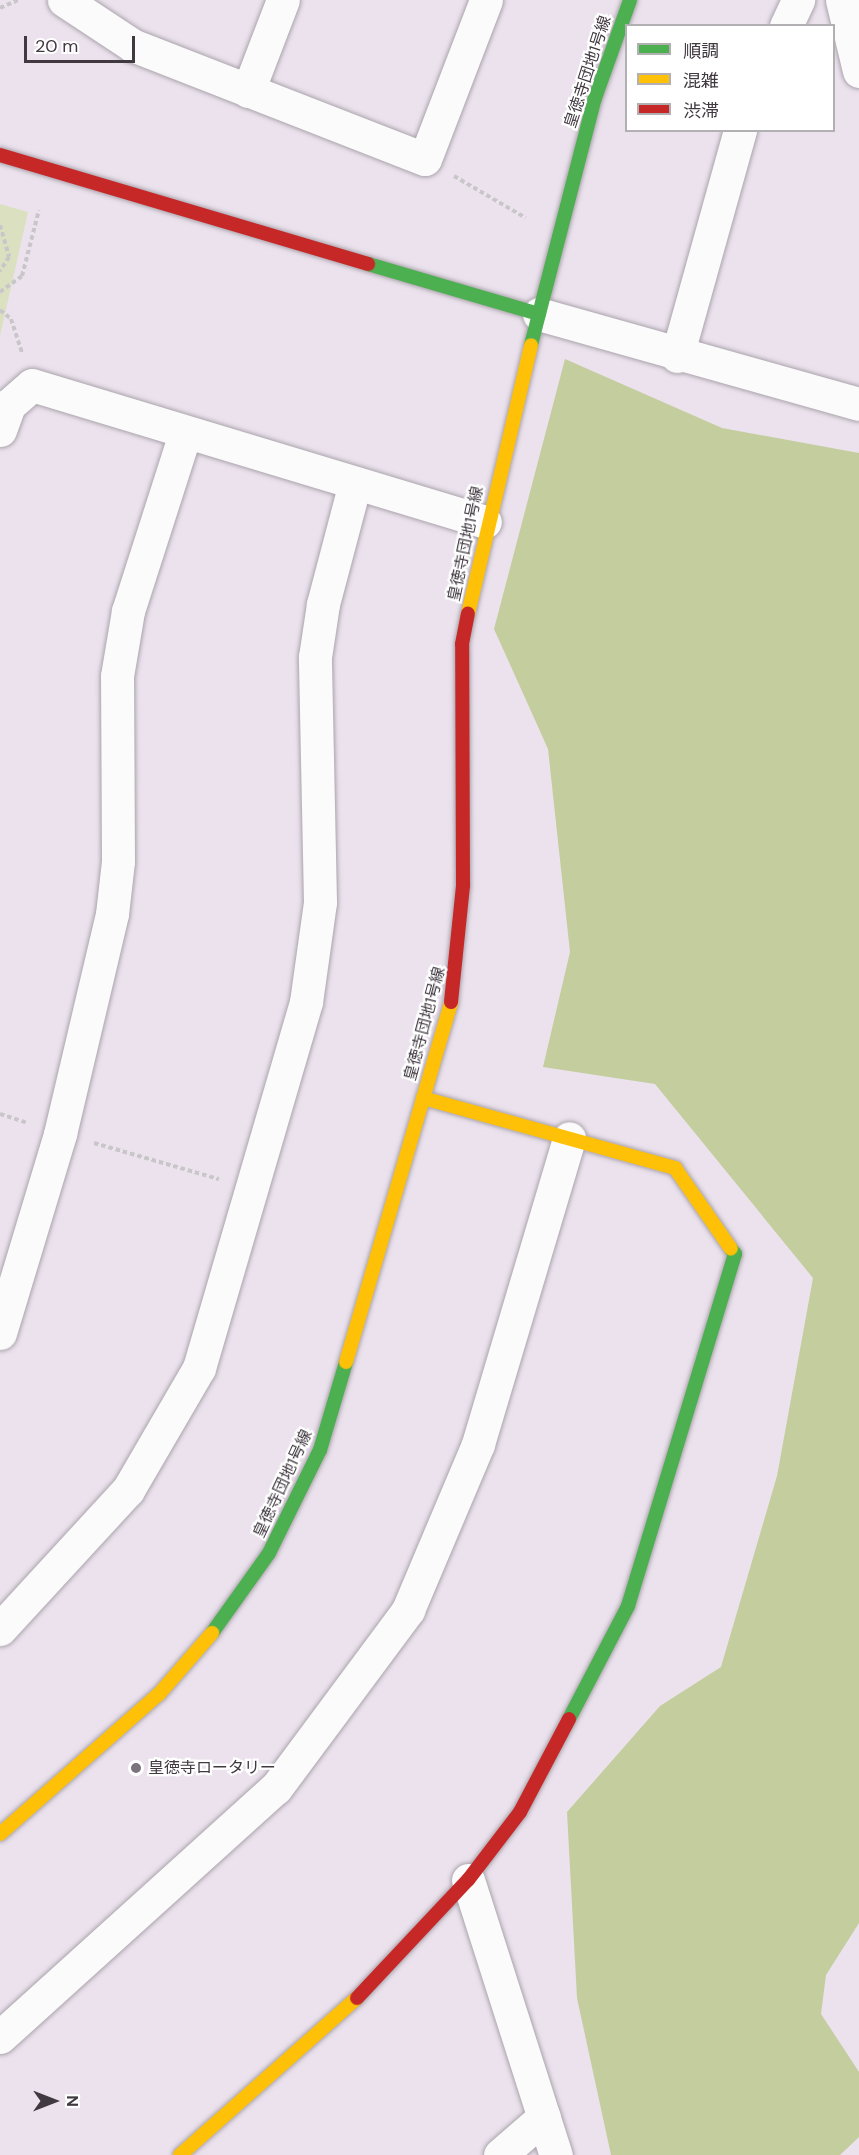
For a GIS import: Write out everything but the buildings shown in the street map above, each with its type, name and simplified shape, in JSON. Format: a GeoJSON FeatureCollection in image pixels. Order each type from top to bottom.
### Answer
{"type":"FeatureCollection","features":[{"type":"Feature","properties":{"kind":"street"},"geometry":{"type":"LineString","coordinates":[[248,91],[283,0]]}},
{"type":"Feature","properties":{"kind":"street"},"geometry":{"type":"LineString","coordinates":[[75,3],[132,45],[425,159],[486,0]]}},
{"type":"Feature","properties":{"kind":"street","name":"皇徳寺団地1号線"},"geometry":{"type":"LineString","coordinates":[[0,1834],[159,1694],[215,1629],[269,1553],[320,1450],[456,984],[463,885],[462,645],[485,522],[538,314],[595,98],[630,0]]}},
{"type":"Feature","properties":{"kind":"street"},"geometry":{"type":"LineString","coordinates":[[787,24],[798,0]]}},
{"type":"Feature","properties":{"kind":"street"},"geometry":{"type":"LineString","coordinates":[[842,0],[859,70]]}},
{"type":"Feature","properties":{"kind":"street"},"geometry":{"type":"LineString","coordinates":[[677,356],[739,132]]}},
{"type":"Feature","properties":{"kind":"street"},"geometry":{"type":"LineString","coordinates":[[0,155],[677,356],[859,404]]}},
{"type":"Feature","properties":{"kind":"street"},"geometry":{"type":"LineString","coordinates":[[0,430],[9,405],[32,386],[485,522]]}},
{"type":"Feature","properties":{"kind":"street"},"geometry":{"type":"LineString","coordinates":[[0,1333],[60,1134],[112,914],[118,861],[117,676],[128,611],[185,433]]}},
{"type":"Feature","properties":{"kind":"street"},"geometry":{"type":"LineString","coordinates":[[0,1629],[128,1490],[199,1368],[306,1002],[320,902],[315,657],[323,604],[356,483]]}},
{"type":"Feature","properties":{"kind":"street"},"geometry":{"type":"LineString","coordinates":[[180,2155],[348,2007],[468,1880],[520,1812],[628,1606],[735,1254],[675,1168],[423,1098]]}},
{"type":"Feature","properties":{"kind":"street"},"geometry":{"type":"LineString","coordinates":[[0,2037],[276,1788],[408,1610],[478,1444],[568,1138]]}},
{"type":"Feature","properties":{"kind":"street"},"geometry":{"type":"LineString","coordinates":[[468,1880],[556,2155]]}},
{"type":"Feature","properties":{"kind":"street"},"geometry":{"type":"LineString","coordinates":[[500,2155],[544,2117]]}},
{"type":"Feature","properties":{"kind":"path"},"geometry":{"type":"LineString","coordinates":[[0,8],[18,0]]}},
{"type":"Feature","properties":{"kind":"path"},"geometry":{"type":"LineString","coordinates":[[447,172],[526,218]]}},
{"type":"Feature","properties":{"kind":"path"},"geometry":{"type":"LineString","coordinates":[[0,292],[22,276],[39,210]]}},
{"type":"Feature","properties":{"kind":"path"},"geometry":{"type":"LineString","coordinates":[[0,225],[9,257],[0,271]]}},
{"type":"Feature","properties":{"kind":"path"},"geometry":{"type":"LineString","coordinates":[[0,310],[11,319],[32,386]]}},
{"type":"Feature","properties":{"kind":"path"},"geometry":{"type":"LineString","coordinates":[[0,1114],[60,1134],[252,1188]]}},
{"type":"Feature","properties":{"kind":"green space"},"geometry":{"type":"Polygon","coordinates":[[[0,204],[28,212],[0,336],[0,204]]]}},
{"type":"Feature","properties":{"kind":"green space"},"geometry":{"type":"Polygon","coordinates":[[[565,359],[722,428],[859,453],[859,1923],[826,1975],[821,2014],[859,2072],[859,2137],[840,2155],[611,2155],[577,1998],[567,1812],[660,1706],[721,1667],[777,1476],[813,1278],[655,1084],[543,1067],[570,952],[548,749],[494,629],[565,359]]]}},
{"type":"Feature","properties":{"kind":"traffic: fast"},"geometry":{"type":"LineString","coordinates":[[531,345],[595,98],[630,0]]}},
{"type":"Feature","properties":{"kind":"traffic: fast"},"geometry":{"type":"LineString","coordinates":[[368,264],[539,314]]}},
{"type":"Feature","properties":{"kind":"traffic: fast"},"geometry":{"type":"LineString","coordinates":[[569,1719],[628,1606],[735,1254],[731,1249]]}},
{"type":"Feature","properties":{"kind":"traffic: fast"},"geometry":{"type":"LineString","coordinates":[[212,1633],[269,1553],[320,1450],[346,1362]]}},
{"type":"Feature","properties":{"kind":"traffic: slow"},"geometry":{"type":"LineString","coordinates":[[468,614],[531,345]]}},
{"type":"Feature","properties":{"kind":"traffic: slow"},"geometry":{"type":"LineString","coordinates":[[346,1362],[451,1002]]}},
{"type":"Feature","properties":{"kind":"traffic: slow"},"geometry":{"type":"LineString","coordinates":[[423,1098],[675,1168],[731,1249]]}},
{"type":"Feature","properties":{"kind":"traffic: slow"},"geometry":{"type":"LineString","coordinates":[[0,1834],[159,1694],[212,1633]]}},
{"type":"Feature","properties":{"kind":"traffic: slow"},"geometry":{"type":"LineString","coordinates":[[180,2155],[357,1998]]}},
{"type":"Feature","properties":{"kind":"traffic: jam"},"geometry":{"type":"LineString","coordinates":[[0,155],[368,264]]}},
{"type":"Feature","properties":{"kind":"traffic: jam"},"geometry":{"type":"LineString","coordinates":[[451,1002],[463,885],[462,644],[468,614]]}},
{"type":"Feature","properties":{"kind":"traffic: jam"},"geometry":{"type":"LineString","coordinates":[[357,1998],[468,1880],[520,1812],[569,1719]]}},
{"type":"Feature","properties":{"kind":"place","name":"皇徳寺ロータリー"},"geometry":{"type":"Point","coordinates":[136,1768]}}]}
